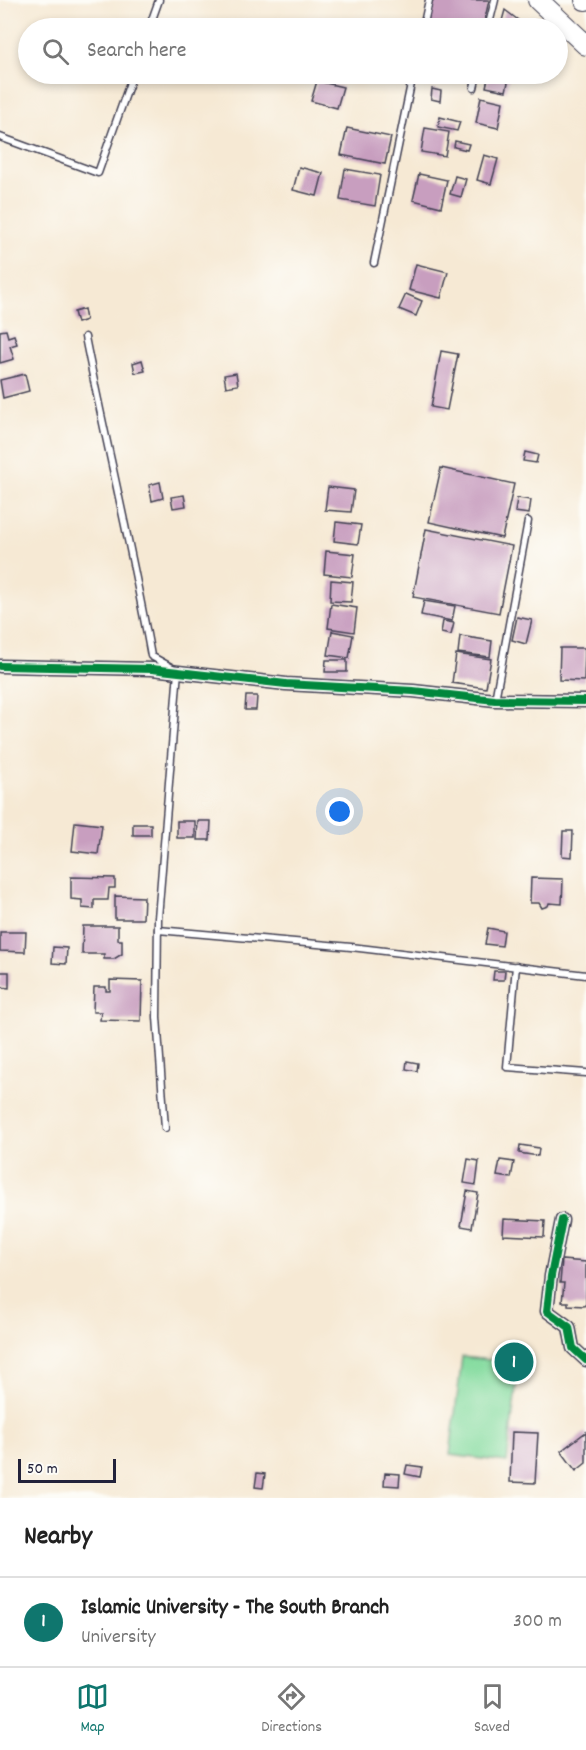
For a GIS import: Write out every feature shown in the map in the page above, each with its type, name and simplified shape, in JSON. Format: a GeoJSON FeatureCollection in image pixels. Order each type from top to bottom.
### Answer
{"type":"FeatureCollection","features":[{"type":"Feature","properties":{"kind":"highway"},"geometry":{"type":"LineString","coordinates":[[538,0],[557,18]]}},
{"type":"Feature","properties":{"kind":"highway"},"geometry":{"type":"LineString","coordinates":[[568,28],[586,45]]}},
{"type":"Feature","properties":{"kind":"street"},"geometry":{"type":"LineString","coordinates":[[0,666],[178,671],[286,684],[413,691],[495,700],[586,701]]}},
{"type":"Feature","properties":{"kind":"street"},"geometry":{"type":"LineString","coordinates":[[562,1220],[551,1276],[548,1311],[569,1328],[573,1348],[586,1360]]}},
{"type":"Feature","properties":{"kind":"lane"},"geometry":{"type":"LineString","coordinates":[[153,18],[159,0]]}},
{"type":"Feature","properties":{"kind":"lane"},"geometry":{"type":"LineString","coordinates":[[425,18],[429,0]]}},
{"type":"Feature","properties":{"kind":"lane"},"geometry":{"type":"LineString","coordinates":[[490,18],[495,0]]}},
{"type":"Feature","properties":{"kind":"lane"},"geometry":{"type":"LineString","coordinates":[[0,137],[99,173],[130,84]]}},
{"type":"Feature","properties":{"kind":"lane"},"geometry":{"type":"LineString","coordinates":[[374,263],[412,84]]}},
{"type":"Feature","properties":{"kind":"lane"},"geometry":{"type":"LineString","coordinates":[[474,88],[475,84]]}},
{"type":"Feature","properties":{"kind":"lane"},"geometry":{"type":"LineString","coordinates":[[85,337],[112,470],[126,524],[151,656],[178,671],[158,930],[157,1017],[165,1128]]}},
{"type":"Feature","properties":{"kind":"lane"},"geometry":{"type":"LineString","coordinates":[[495,700],[528,521]]}},
{"type":"Feature","properties":{"kind":"lane"},"geometry":{"type":"LineString","coordinates":[[158,930],[351,946],[586,975]]}},
{"type":"Feature","properties":{"kind":"lane"},"geometry":{"type":"LineString","coordinates":[[516,966],[507,1067],[586,1073]]}},
{"type":"Feature","properties":{"kind":"green space"},"geometry":{"type":"Polygon","coordinates":[[[462,1357],[519,1363],[507,1462],[450,1455],[462,1357]]]}},
{"type":"Feature","properties":{"kind":"building"},"geometry":{"type":"Polygon","coordinates":[[[432,0],[489,0],[485,18],[428,18],[432,0]]]}},
{"type":"Feature","properties":{"kind":"building"},"geometry":{"type":"Polygon","coordinates":[[[505,10],[515,18],[503,18],[505,10]]]}},
{"type":"Feature","properties":{"kind":"building"},"geometry":{"type":"Polygon","coordinates":[[[316,84],[343,87],[337,108],[311,101],[316,84]]]}},
{"type":"Feature","properties":{"kind":"building"},"geometry":{"type":"Polygon","coordinates":[[[487,84],[508,84],[506,91],[486,87],[487,84]]]}},
{"type":"Feature","properties":{"kind":"building"},"geometry":{"type":"Polygon","coordinates":[[[432,89],[441,91],[440,101],[431,99],[432,89]]]}},
{"type":"Feature","properties":{"kind":"building"},"geometry":{"type":"Polygon","coordinates":[[[481,97],[503,102],[498,128],[476,123],[481,97]]]}},
{"type":"Feature","properties":{"kind":"building"},"geometry":{"type":"Polygon","coordinates":[[[440,117],[460,122],[457,131],[438,127],[440,117]]]}},
{"type":"Feature","properties":{"kind":"building"},"geometry":{"type":"Polygon","coordinates":[[[347,128],[391,137],[385,164],[341,155],[347,128]]]}},
{"type":"Feature","properties":{"kind":"building"},"geometry":{"type":"Polygon","coordinates":[[[425,128],[449,132],[445,156],[421,152],[425,128]]]}},
{"type":"Feature","properties":{"kind":"building"},"geometry":{"type":"Polygon","coordinates":[[[455,141],[469,144],[467,150],[454,147],[455,141]]]}},
{"type":"Feature","properties":{"kind":"building"},"geometry":{"type":"Polygon","coordinates":[[[484,155],[498,159],[491,184],[477,180],[484,155]]]}},
{"type":"Feature","properties":{"kind":"building"},"geometry":{"type":"Polygon","coordinates":[[[299,167],[323,173],[317,196],[293,190],[299,167]]]}},
{"type":"Feature","properties":{"kind":"building"},"geometry":{"type":"Polygon","coordinates":[[[345,169],[380,175],[375,206],[340,200],[345,169]]]}},
{"type":"Feature","properties":{"kind":"building"},"geometry":{"type":"Polygon","coordinates":[[[419,174],[447,180],[441,207],[413,200],[419,174]]]}},
{"type":"Feature","properties":{"kind":"building"},"geometry":{"type":"Polygon","coordinates":[[[455,176],[466,179],[461,197],[450,194],[455,176]]]}},
{"type":"Feature","properties":{"kind":"building"},"geometry":{"type":"Polygon","coordinates":[[[416,264],[448,272],[441,298],[409,290],[416,264]]]}},
{"type":"Feature","properties":{"kind":"building"},"geometry":{"type":"Polygon","coordinates":[[[406,294],[422,301],[416,316],[399,309],[406,294]]]}},
{"type":"Feature","properties":{"kind":"building"},"geometry":{"type":"Polygon","coordinates":[[[84,309],[86,320],[77,323],[74,312],[84,309]]]}},
{"type":"Feature","properties":{"kind":"building"},"geometry":{"type":"Polygon","coordinates":[[[6,330],[8,337],[14,335],[17,344],[10,346],[14,359],[0,363],[0,331],[6,330]]]}},
{"type":"Feature","properties":{"kind":"building"},"geometry":{"type":"Polygon","coordinates":[[[441,351],[458,354],[447,410],[431,407],[441,351]]]}},
{"type":"Feature","properties":{"kind":"building"},"geometry":{"type":"Polygon","coordinates":[[[142,360],[145,371],[135,373],[133,363],[142,360]]]}},
{"type":"Feature","properties":{"kind":"building"},"geometry":{"type":"Polygon","coordinates":[[[236,373],[238,385],[226,387],[224,375],[236,373]]]}},
{"type":"Feature","properties":{"kind":"building"},"geometry":{"type":"Polygon","coordinates":[[[25,374],[29,391],[3,398],[0,380],[25,374]]]}},
{"type":"Feature","properties":{"kind":"building"},"geometry":{"type":"Polygon","coordinates":[[[525,452],[538,455],[536,463],[523,461],[525,452]]]}},
{"type":"Feature","properties":{"kind":"building"},"geometry":{"type":"Polygon","coordinates":[[[441,468],[514,484],[502,538],[429,522],[441,468]]]}},
{"type":"Feature","properties":{"kind":"building"},"geometry":{"type":"Polygon","coordinates":[[[160,482],[163,498],[152,501],[149,485],[160,482]]]}},
{"type":"Feature","properties":{"kind":"building"},"geometry":{"type":"Polygon","coordinates":[[[328,487],[354,490],[351,512],[325,510],[328,487]]]}},
{"type":"Feature","properties":{"kind":"building"},"geometry":{"type":"Polygon","coordinates":[[[184,495],[186,506],[173,508],[171,497],[184,495]]]}},
{"type":"Feature","properties":{"kind":"building"},"geometry":{"type":"Polygon","coordinates":[[[517,498],[531,500],[529,514],[515,512],[517,498]]]}},
{"type":"Feature","properties":{"kind":"building"},"geometry":{"type":"Polygon","coordinates":[[[336,522],[361,525],[358,544],[334,541],[336,522]]]}},
{"type":"Feature","properties":{"kind":"building"},"geometry":{"type":"Polygon","coordinates":[[[426,529],[512,546],[499,613],[413,597],[426,529]]]}},
{"type":"Feature","properties":{"kind":"building"},"geometry":{"type":"Polygon","coordinates":[[[326,551],[355,554],[352,577],[324,574],[326,551]]]}},
{"type":"Feature","properties":{"kind":"building"},"geometry":{"type":"Polygon","coordinates":[[[331,580],[353,582],[351,602],[330,601],[331,580]]]}},
{"type":"Feature","properties":{"kind":"building"},"geometry":{"type":"Polygon","coordinates":[[[424,601],[455,606],[452,621],[421,615],[424,601]]]}},
{"type":"Feature","properties":{"kind":"building"},"geometry":{"type":"Polygon","coordinates":[[[331,604],[357,608],[354,632],[328,628],[331,604]]]}},
{"type":"Feature","properties":{"kind":"building"},"geometry":{"type":"Polygon","coordinates":[[[517,617],[532,620],[526,644],[512,640],[517,617]]]}},
{"type":"Feature","properties":{"kind":"building"},"geometry":{"type":"Polygon","coordinates":[[[443,621],[454,623],[451,635],[441,633],[443,621]]]}},
{"type":"Feature","properties":{"kind":"building"},"geometry":{"type":"Polygon","coordinates":[[[332,631],[353,635],[349,658],[328,655],[332,631]]]}},
{"type":"Feature","properties":{"kind":"building"},"geometry":{"type":"Polygon","coordinates":[[[460,636],[492,641],[490,657],[458,653],[460,636]]]}},
{"type":"Feature","properties":{"kind":"building"},"geometry":{"type":"Polygon","coordinates":[[[560,648],[585,648],[584,681],[559,680],[560,648]]]}},
{"type":"Feature","properties":{"kind":"building"},"geometry":{"type":"Polygon","coordinates":[[[456,654],[491,659],[486,688],[452,683],[456,654]]]}},
{"type":"Feature","properties":{"kind":"building"},"geometry":{"type":"Polygon","coordinates":[[[326,660],[347,660],[347,672],[325,672],[326,660]]]}},
{"type":"Feature","properties":{"kind":"building"},"geometry":{"type":"Polygon","coordinates":[[[246,696],[257,696],[256,710],[245,710],[246,696]]]}},
{"type":"Feature","properties":{"kind":"building"},"geometry":{"type":"Polygon","coordinates":[[[177,821],[195,821],[195,838],[177,838],[177,821]]]}},
{"type":"Feature","properties":{"kind":"building"},"geometry":{"type":"Polygon","coordinates":[[[198,821],[211,821],[210,840],[197,840],[198,821]]]}},
{"type":"Feature","properties":{"kind":"building"},"geometry":{"type":"Polygon","coordinates":[[[75,822],[102,825],[98,854],[72,851],[75,822]]]}},
{"type":"Feature","properties":{"kind":"building"},"geometry":{"type":"Polygon","coordinates":[[[133,824],[151,824],[151,835],[133,835],[133,824]]]}},
{"type":"Feature","properties":{"kind":"building"},"geometry":{"type":"Polygon","coordinates":[[[563,831],[573,831],[572,857],[562,856],[563,831]]]}},
{"type":"Feature","properties":{"kind":"building"},"geometry":{"type":"Polygon","coordinates":[[[71,877],[115,878],[115,888],[109,888],[108,900],[94,900],[94,909],[82,908],[82,900],[71,899],[71,877]]]}},
{"type":"Feature","properties":{"kind":"building"},"geometry":{"type":"Polygon","coordinates":[[[531,878],[563,879],[562,904],[549,903],[548,906],[542,908],[539,903],[530,903],[531,878]]]}},
{"type":"Feature","properties":{"kind":"building"},"geometry":{"type":"Polygon","coordinates":[[[115,896],[144,897],[143,919],[115,919],[115,896]]]}},
{"type":"Feature","properties":{"kind":"building"},"geometry":{"type":"Polygon","coordinates":[[[83,926],[118,926],[118,940],[122,940],[122,954],[114,959],[104,959],[104,954],[82,954],[83,926]]]}},
{"type":"Feature","properties":{"kind":"building"},"geometry":{"type":"Polygon","coordinates":[[[488,928],[504,931],[502,946],[485,944],[488,928]]]}},
{"type":"Feature","properties":{"kind":"building"},"geometry":{"type":"Polygon","coordinates":[[[0,932],[26,932],[25,952],[0,951],[0,932]]]}},
{"type":"Feature","properties":{"kind":"building"},"geometry":{"type":"Polygon","coordinates":[[[53,947],[67,948],[66,964],[52,963],[53,947]]]}},
{"type":"Feature","properties":{"kind":"building"},"geometry":{"type":"Polygon","coordinates":[[[494,971],[505,971],[504,980],[493,980],[494,971]]]}},
{"type":"Feature","properties":{"kind":"building"},"geometry":{"type":"Polygon","coordinates":[[[0,972],[9,972],[9,988],[0,987],[0,972]]]}},
{"type":"Feature","properties":{"kind":"building"},"geometry":{"type":"Polygon","coordinates":[[[110,980],[142,981],[141,1021],[100,1020],[101,1012],[93,1012],[94,987],[106,987],[106,991],[110,991],[110,980]]]}},
{"type":"Feature","properties":{"kind":"building"},"geometry":{"type":"Polygon","coordinates":[[[407,1061],[418,1063],[417,1071],[406,1069],[407,1061]]]}},
{"type":"Feature","properties":{"kind":"building"},"geometry":{"type":"Polygon","coordinates":[[[520,1145],[539,1148],[538,1156],[519,1153],[520,1145]]]}},
{"type":"Feature","properties":{"kind":"building"},"geometry":{"type":"Polygon","coordinates":[[[468,1159],[479,1161],[476,1185],[464,1183],[468,1159]]]}},
{"type":"Feature","properties":{"kind":"building"},"geometry":{"type":"Polygon","coordinates":[[[500,1160],[514,1162],[511,1178],[497,1176],[500,1160]]]}},
{"type":"Feature","properties":{"kind":"building"},"geometry":{"type":"Polygon","coordinates":[[[467,1191],[478,1193],[472,1228],[461,1226],[467,1191]]]}},
{"type":"Feature","properties":{"kind":"building"},"geometry":{"type":"Polygon","coordinates":[[[504,1219],[545,1221],[544,1237],[503,1235],[504,1219]]]}},
{"type":"Feature","properties":{"kind":"building"},"geometry":{"type":"Polygon","coordinates":[[[562,1260],[586,1262],[586,1304],[584,1306],[568,1305],[568,1302],[562,1302],[564,1283],[560,1283],[562,1260]]]}},
{"type":"Feature","properties":{"kind":"building"},"geometry":{"type":"Polygon","coordinates":[[[512,1432],[538,1433],[535,1483],[510,1482],[512,1432]]]}},
{"type":"Feature","properties":{"kind":"building"},"geometry":{"type":"Polygon","coordinates":[[[586,1432],[586,1463],[576,1471],[561,1451],[586,1432]]]}},
{"type":"Feature","properties":{"kind":"building"},"geometry":{"type":"Polygon","coordinates":[[[407,1465],[422,1467],[420,1477],[405,1474],[407,1465]]]}},
{"type":"Feature","properties":{"kind":"building"},"geometry":{"type":"Polygon","coordinates":[[[257,1473],[265,1474],[263,1488],[255,1487],[257,1473]]]}},
{"type":"Feature","properties":{"kind":"building"},"geometry":{"type":"Polygon","coordinates":[[[385,1473],[400,1474],[399,1486],[384,1485],[385,1473]]]}},
{"type":"Feature","properties":{"kind":"cycle path"},"geometry":{"type":"LineString","coordinates":[[0,666],[152,669],[286,684],[413,691],[495,700],[586,701]]}},
{"type":"Feature","properties":{"kind":"cycle path"},"geometry":{"type":"LineString","coordinates":[[562,1220],[547,1311],[569,1327],[573,1348],[586,1360]]}},
{"type":"Feature","properties":{"kind":"place","name":"Islamic University - The South Branch"},"geometry":{"type":"Point","coordinates":[514,1362]}}]}
